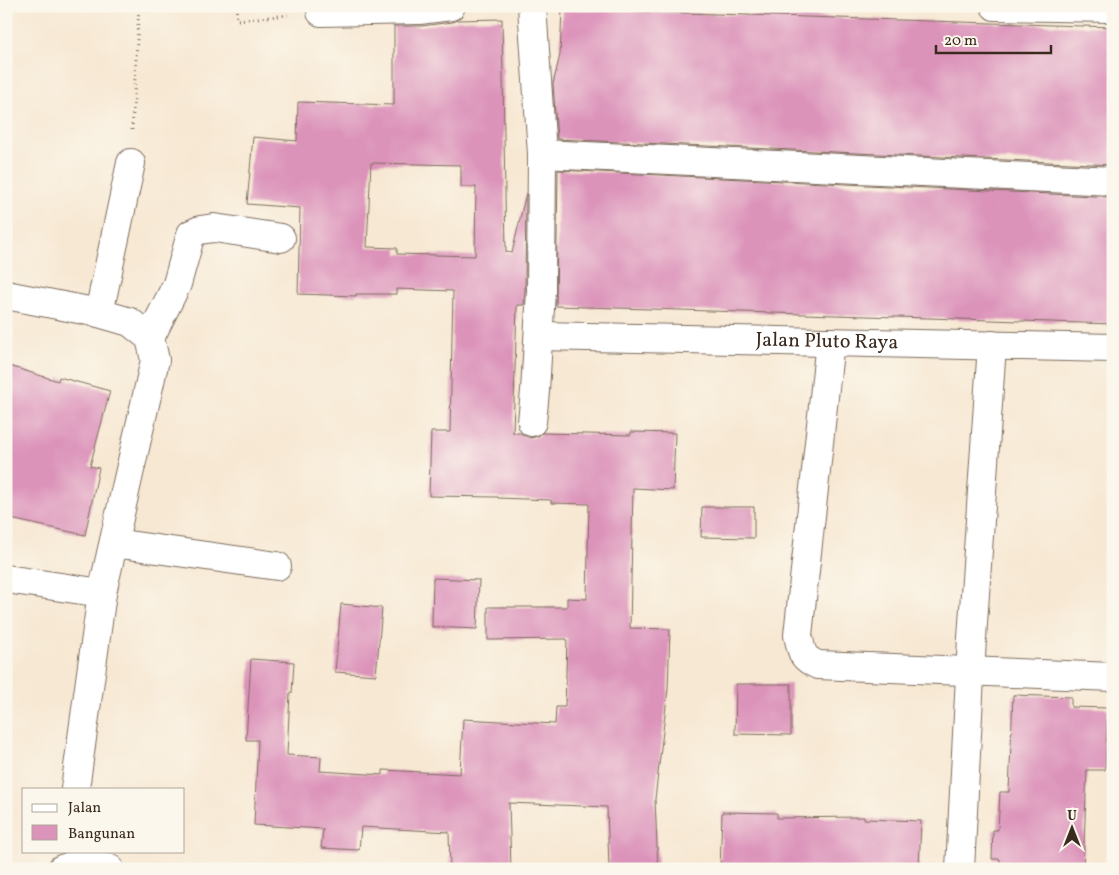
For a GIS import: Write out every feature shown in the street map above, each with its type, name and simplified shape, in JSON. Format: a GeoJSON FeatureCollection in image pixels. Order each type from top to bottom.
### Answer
{"type":"FeatureCollection","features":[{"type":"Feature","properties":{"kind":"street"},"geometry":{"type":"LineString","coordinates":[[321,12],[418,10],[451,6]]}},
{"type":"Feature","properties":{"kind":"street"},"geometry":{"type":"LineString","coordinates":[[532,6],[542,154],[541,291],[532,422]]}},
{"type":"Feature","properties":{"kind":"street"},"geometry":{"type":"LineString","coordinates":[[995,6],[1113,8]]}},
{"type":"Feature","properties":{"kind":"street"},"geometry":{"type":"LineString","coordinates":[[542,154],[1113,181]]}},
{"type":"Feature","properties":{"kind":"street"},"geometry":{"type":"LineString","coordinates":[[99,314],[131,163]]}},
{"type":"Feature","properties":{"kind":"street"},"geometry":{"type":"LineString","coordinates":[[75,788],[102,593],[155,360],[150,338],[176,284],[191,234],[200,230],[214,228],[281,238]]}},
{"type":"Feature","properties":{"kind":"street"},"geometry":{"type":"LineString","coordinates":[[6,295],[130,322],[150,338]]}},
{"type":"Feature","properties":{"kind":"street","name":"Jalan Pluto Raya"},"geometry":{"type":"LineString","coordinates":[[539,336],[1113,348]]}},
{"type":"Feature","properties":{"kind":"street"},"geometry":{"type":"LineString","coordinates":[[830,342],[798,635],[801,649],[807,661],[818,665],[1113,677]]}},
{"type":"Feature","properties":{"kind":"street"},"geometry":{"type":"LineString","coordinates":[[960,869],[970,670],[992,345]]}},
{"type":"Feature","properties":{"kind":"street"},"geometry":{"type":"LineString","coordinates":[[114,542],[277,566]]}},
{"type":"Feature","properties":{"kind":"street"},"geometry":{"type":"LineString","coordinates":[[6,579],[102,593]]}},
{"type":"Feature","properties":{"kind":"street"},"geometry":{"type":"LineString","coordinates":[[62,869],[95,860]]}},
{"type":"Feature","properties":{"kind":"path"},"geometry":{"type":"LineString","coordinates":[[131,163],[139,6]]}},
{"type":"Feature","properties":{"kind":"path"},"geometry":{"type":"LineString","coordinates":[[236,6],[237,20],[321,12]]}},
{"type":"Feature","properties":{"kind":"building"},"geometry":{"type":"Polygon","coordinates":[[[562,9],[1113,27],[1113,165],[557,139],[553,84],[560,55],[562,9]]]}},
{"type":"Feature","properties":{"kind":"building"},"geometry":{"type":"Polygon","coordinates":[[[502,19],[506,252],[512,253],[526,193],[525,290],[524,305],[517,305],[513,433],[521,433],[531,438],[542,433],[631,435],[631,432],[675,433],[673,490],[633,488],[630,628],[670,629],[668,689],[655,799],[658,869],[609,869],[607,807],[509,803],[511,869],[450,869],[449,832],[361,827],[359,850],[321,848],[323,829],[254,825],[258,740],[246,740],[251,659],[294,662],[292,693],[290,693],[287,755],[321,757],[320,771],[383,775],[383,770],[460,774],[463,719],[555,724],[556,707],[565,707],[567,639],[488,640],[488,607],[567,607],[567,598],[587,599],[589,504],[551,503],[551,500],[498,497],[429,496],[431,432],[450,432],[453,291],[396,289],[396,294],[356,294],[356,296],[298,294],[300,208],[247,204],[253,137],[297,141],[298,102],[394,105],[394,26],[421,26],[458,20],[502,19]],[[371,163],[367,247],[397,248],[397,254],[475,256],[476,187],[461,187],[461,165],[371,163]]]}},
{"type":"Feature","properties":{"kind":"building"},"geometry":{"type":"Polygon","coordinates":[[[558,170],[1113,197],[1113,324],[556,306],[558,170]]]}},
{"type":"Feature","properties":{"kind":"building"},"geometry":{"type":"Polygon","coordinates":[[[6,365],[58,381],[59,377],[110,391],[90,466],[99,468],[85,535],[6,518],[6,365]]]}},
{"type":"Feature","properties":{"kind":"building"},"geometry":{"type":"Polygon","coordinates":[[[702,507],[754,507],[754,538],[701,537],[702,507]]]}},
{"type":"Feature","properties":{"kind":"building"},"geometry":{"type":"Polygon","coordinates":[[[433,578],[479,580],[477,629],[432,627],[433,578]]]}},
{"type":"Feature","properties":{"kind":"building"},"geometry":{"type":"Polygon","coordinates":[[[341,604],[382,608],[376,675],[335,672],[341,604]]]}},
{"type":"Feature","properties":{"kind":"building"},"geometry":{"type":"Polygon","coordinates":[[[736,684],[791,684],[791,735],[735,734],[736,684]]]}},
{"type":"Feature","properties":{"kind":"building"},"geometry":{"type":"Polygon","coordinates":[[[1013,695],[1071,697],[1071,707],[1108,708],[1105,770],[1087,770],[1083,869],[1000,869],[1000,859],[992,859],[993,830],[998,830],[1000,792],[1009,792],[1013,695]]]}},
{"type":"Feature","properties":{"kind":"building"},"geometry":{"type":"Polygon","coordinates":[[[722,812],[777,813],[777,818],[864,817],[864,819],[921,821],[919,869],[720,869],[722,812]]]}}]}
